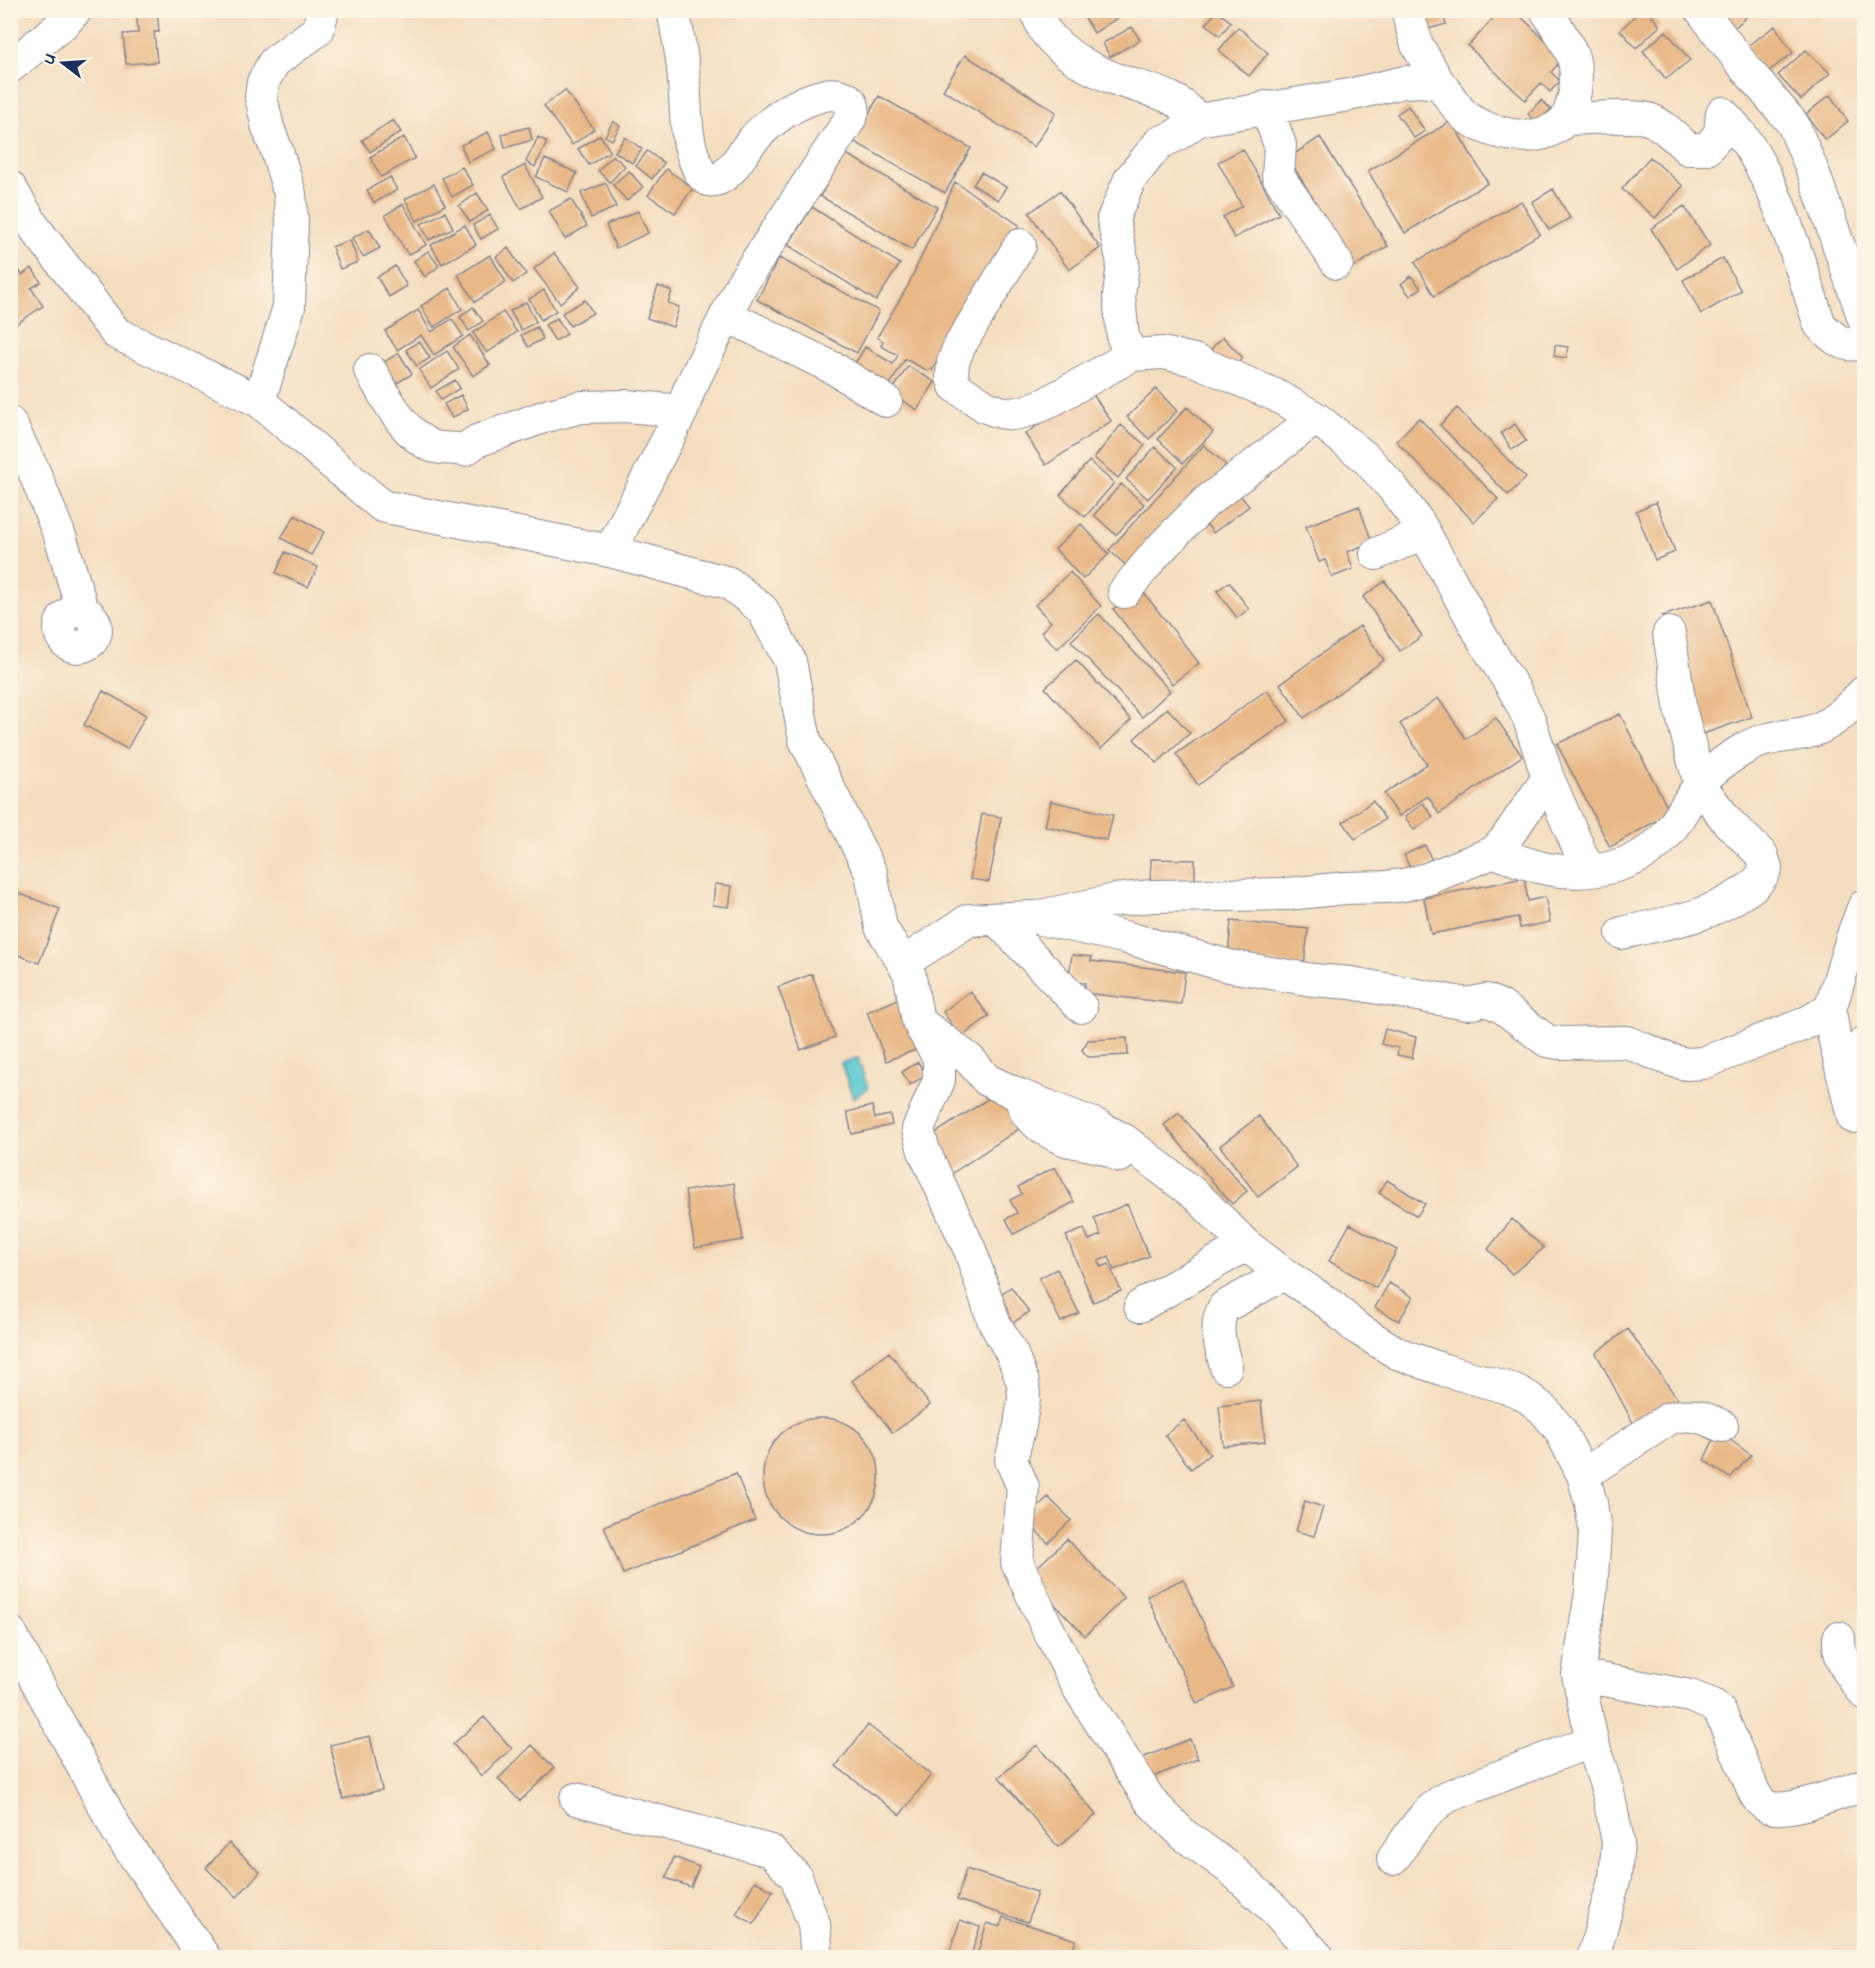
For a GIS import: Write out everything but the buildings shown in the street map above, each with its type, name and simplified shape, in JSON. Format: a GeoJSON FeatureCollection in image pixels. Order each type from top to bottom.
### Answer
{"type":"FeatureCollection","features":[{"type":"Feature","properties":{"kind":"street"},"geometry":{"type":"LineString","coordinates":[[10,67],[76,10]]}},
{"type":"Feature","properties":{"kind":"street"},"geometry":{"type":"LineString","coordinates":[[259,401],[289,307],[291,233],[290,194],[268,128],[261,97],[263,82],[274,62],[318,30],[323,10]]}},
{"type":"Feature","properties":{"kind":"street"},"geometry":{"type":"LineString","coordinates":[[610,551],[682,411],[689,390],[741,285],[848,122],[853,109],[852,102],[846,98],[827,94],[790,110],[767,125],[751,141],[726,174],[716,180],[701,176],[689,143],[683,70],[673,10]]}},
{"type":"Feature","properties":{"kind":"street"},"geometry":{"type":"LineString","coordinates":[[1036,10],[1044,30],[1060,48],[1080,62],[1120,80],[1158,92],[1180,102],[1198,120]]}},
{"type":"Feature","properties":{"kind":"street"},"geometry":{"type":"LineString","coordinates":[[1407,10],[1418,45],[1439,83],[1467,118],[1505,134],[1530,135],[1545,132],[1566,119],[1575,94],[1573,56],[1546,10]]}},
{"type":"Feature","properties":{"kind":"street"},"geometry":{"type":"LineString","coordinates":[[1701,10],[1742,64],[1793,124],[1814,174],[1864,319]]}},
{"type":"Feature","properties":{"kind":"street"},"geometry":{"type":"LineString","coordinates":[[1132,355],[1123,338],[1119,296],[1122,263],[1113,219],[1130,179],[1159,143],[1175,136],[1198,120],[1349,95],[1404,82],[1439,83]]}},
{"type":"Feature","properties":{"kind":"street"},"geometry":{"type":"LineString","coordinates":[[1266,107],[1280,145],[1278,176],[1337,263]]}},
{"type":"Feature","properties":{"kind":"street"},"geometry":{"type":"LineString","coordinates":[[1566,119],[1650,119],[1688,149],[1707,149],[1720,133],[1722,113],[1751,147],[1776,199],[1820,325],[1832,337],[1845,344],[1854,346],[1862,344],[1864,338]]}},
{"type":"Feature","properties":{"kind":"street"},"geometry":{"type":"LineString","coordinates":[[10,187],[34,227],[116,333],[259,401],[382,506],[610,551],[729,582],[762,609],[790,661],[805,740],[871,873],[880,927],[909,972],[918,1021],[939,1058],[939,1080],[918,1129],[924,1151],[970,1250],[994,1322],[1012,1354],[1023,1383],[1020,1426],[1011,1460],[1023,1487],[1017,1562],[1079,1689],[1151,1802],[1184,1835],[1232,1870],[1274,1909],[1319,1958]]}},
{"type":"Feature","properties":{"kind":"street"},"geometry":{"type":"LineString","coordinates":[[1020,245],[959,347],[953,362],[952,378],[959,391],[986,407],[1013,414],[1045,404],[1132,355],[1163,353],[1194,360],[1275,395],[1316,418],[1365,457],[1392,487],[1424,533],[1484,641],[1515,691],[1533,730],[1548,778],[1588,870]]}},
{"type":"Feature","properties":{"kind":"street"},"geometry":{"type":"LineString","coordinates":[[726,315],[835,369],[886,401]]}},
{"type":"Feature","properties":{"kind":"street"},"geometry":{"type":"LineString","coordinates":[[370,370],[389,402],[413,434],[430,445],[444,449],[464,450],[477,441],[554,413],[581,407],[616,405],[682,411]]}},
{"type":"Feature","properties":{"kind":"street"},"geometry":{"type":"LineString","coordinates":[[1124,592],[1158,551],[1206,502],[1316,418]]}},
{"type":"Feature","properties":{"kind":"street"},"geometry":{"type":"LineString","coordinates":[[10,423],[35,474],[61,539],[83,612]]}},
{"type":"Feature","properties":{"kind":"street"},"geometry":{"type":"LineString","coordinates":[[1377,554],[1424,533]]}},
{"type":"Feature","properties":{"kind":"street"},"geometry":{"type":"LineString","coordinates":[[1622,933],[1705,914],[1726,904],[1762,878],[1767,868],[1762,855],[1727,821],[1700,785],[1681,712],[1668,633]]}},
{"type":"Feature","properties":{"kind":"street"},"geometry":{"type":"LineString","coordinates":[[1494,852],[1546,869],[1562,871],[1602,869],[1619,864],[1650,850],[1661,841],[1709,774],[1745,748],[1763,739],[1808,732],[1817,728],[1847,711],[1864,692]]}},
{"type":"Feature","properties":{"kind":"street"},"geometry":{"type":"LineString","coordinates":[[903,963],[969,920],[1032,918],[1115,900],[1152,896],[1288,894],[1404,885],[1427,879],[1494,852],[1505,840],[1548,778]]}},
{"type":"Feature","properties":{"kind":"street"},"geometry":{"type":"LineString","coordinates":[[1853,1117],[1830,1010],[1864,906]]}},
{"type":"Feature","properties":{"kind":"street"},"geometry":{"type":"LineString","coordinates":[[1032,918],[1124,937],[1229,966],[1313,980],[1351,983],[1467,1004],[1487,1000],[1502,1007],[1547,1041],[1559,1043],[1627,1042],[1670,1060],[1686,1064],[1703,1063],[1804,1024],[1830,1010]]}},
{"type":"Feature","properties":{"kind":"street"},"geometry":{"type":"LineString","coordinates":[[996,919],[1081,1007]]}},
{"type":"Feature","properties":{"kind":"street"},"geometry":{"type":"LineString","coordinates":[[918,1021],[970,1060],[987,1080],[1096,1125],[1124,1140],[1197,1196],[1246,1245],[1331,1305],[1355,1327],[1397,1353],[1444,1370],[1515,1390],[1544,1410],[1560,1430],[1583,1475],[1591,1503],[1595,1532],[1591,1592],[1578,1675],[1592,1741],[1616,1824],[1618,1842],[1615,1877],[1593,1958]]}},
{"type":"Feature","properties":{"kind":"street"},"geometry":{"type":"LineString","coordinates":[[1842,1072],[1864,1043]]}},
{"type":"Feature","properties":{"kind":"street"},"geometry":{"type":"LineString","coordinates":[[1140,1306],[1246,1245]]}},
{"type":"Feature","properties":{"kind":"street"},"geometry":{"type":"LineString","coordinates":[[1226,1367],[1218,1328],[1219,1316],[1224,1307],[1284,1274]]}},
{"type":"Feature","properties":{"kind":"street"},"geometry":{"type":"LineString","coordinates":[[1583,1475],[1670,1418],[1684,1414],[1722,1426]]}},
{"type":"Feature","properties":{"kind":"street"},"geometry":{"type":"LineString","coordinates":[[10,1632],[118,1832],[205,1958]]}},
{"type":"Feature","properties":{"kind":"street"},"geometry":{"type":"LineString","coordinates":[[1839,1638],[1838,1652],[1842,1663],[1864,1693]]}},
{"type":"Feature","properties":{"kind":"street"},"geometry":{"type":"LineString","coordinates":[[1578,1675],[1690,1696],[1713,1705],[1720,1712],[1755,1794],[1766,1806],[1779,1809],[1794,1807],[1864,1785]]}},
{"type":"Feature","properties":{"kind":"street"},"geometry":{"type":"LineString","coordinates":[[1394,1859],[1411,1832],[1437,1803],[1449,1796],[1592,1741]]}},
{"type":"Feature","properties":{"kind":"street"},"geometry":{"type":"LineString","coordinates":[[576,1799],[771,1851],[796,1877],[814,1924],[817,1958]]}},
{"type":"Feature","properties":{"kind":"water"},"geometry":{"type":"Polygon","coordinates":[[[858,1058],[868,1088],[853,1098],[841,1063],[858,1058]]]}}]}
